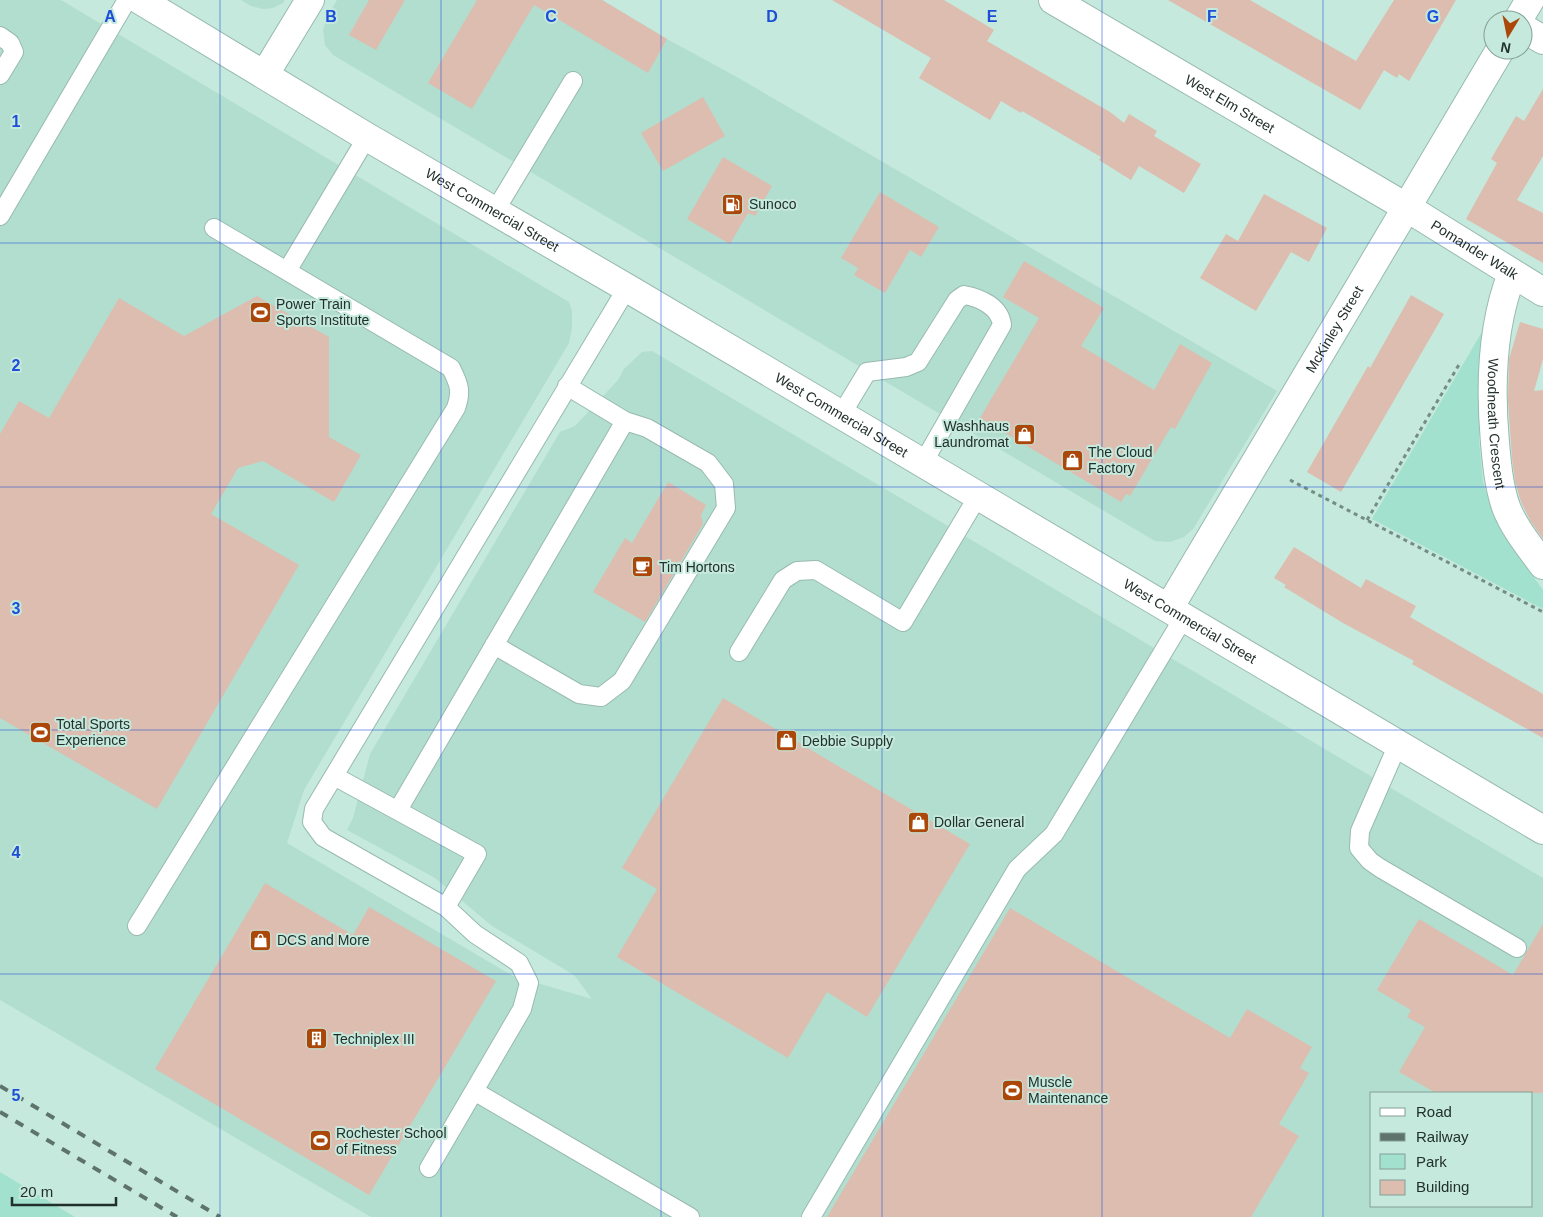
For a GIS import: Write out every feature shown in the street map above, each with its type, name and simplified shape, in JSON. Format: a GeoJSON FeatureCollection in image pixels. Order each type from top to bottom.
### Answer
{"type":"FeatureCollection","features":[{"type":"Feature","properties":{"kind":"street","name":"West Commercial Street"},"geometry":{"type":"LineString","coordinates":[[140,0],[368,137],[1543,830]]}},
{"type":"Feature","properties":{"kind":"street"},"geometry":{"type":"LineString","coordinates":[[265,74],[310,0]]}},
{"type":"Feature","properties":{"kind":"street","name":"West Elm Street"},"geometry":{"type":"LineString","coordinates":[[1053,0],[1406,207]]}},
{"type":"Feature","properties":{"kind":"street","name":"McKinley Street"},"geometry":{"type":"LineString","coordinates":[[1177,613],[1406,207],[1494,60]]}},
{"type":"Feature","properties":{"kind":"street","name":"Pomander Walk"},"geometry":{"type":"LineString","coordinates":[[1406,207],[1543,292]]}},
{"type":"Feature","properties":{"kind":"street","name":"Woodneath Crescent"},"geometry":{"type":"LineString","coordinates":[[1512,274],[1504,294],[1497,335],[1491,397],[1496,453],[1499,481],[1506,508],[1543,565]]}},
{"type":"Feature","properties":{"kind":"lane"},"geometry":{"type":"LineString","coordinates":[[0,216],[127,0]]}},
{"type":"Feature","properties":{"kind":"lane"},"geometry":{"type":"LineString","coordinates":[[0,36],[10,43],[14,52],[0,75]]}},
{"type":"Feature","properties":{"kind":"lane"},"geometry":{"type":"LineString","coordinates":[[495,211],[573,80]]}},
{"type":"Feature","properties":{"kind":"lane"},"geometry":{"type":"LineString","coordinates":[[286,271],[368,137]]}},
{"type":"Feature","properties":{"kind":"lane"},"geometry":{"type":"LineString","coordinates":[[137,926],[456,408],[461,394],[458,382],[451,368],[214,228]]}},
{"type":"Feature","properties":{"kind":"lane"},"geometry":{"type":"LineString","coordinates":[[429,1168],[522,1009],[528,983],[519,963],[475,934],[446,907],[323,837],[312,822],[314,809],[626,288]]}},
{"type":"Feature","properties":{"kind":"lane"},"geometry":{"type":"LineString","coordinates":[[841,415],[866,372],[906,367],[918,362],[957,300],[964,295],[975,297],[995,309],[1001,317],[1002,325],[923,463]]}},
{"type":"Feature","properties":{"kind":"lane"},"geometry":{"type":"LineString","coordinates":[[494,645],[579,694],[601,696],[622,681],[726,508],[724,484],[708,463],[647,428],[625,421],[568,386]]}},
{"type":"Feature","properties":{"kind":"lane"},"geometry":{"type":"LineString","coordinates":[[398,810],[625,421]]}},
{"type":"Feature","properties":{"kind":"lane"},"geometry":{"type":"LineString","coordinates":[[739,652],[783,580],[797,571],[816,570],[903,622],[978,496]]}},
{"type":"Feature","properties":{"kind":"lane"},"geometry":{"type":"LineString","coordinates":[[811,1217],[1017,869],[1054,834],[1177,613]]}},
{"type":"Feature","properties":{"kind":"lane"},"geometry":{"type":"LineString","coordinates":[[1398,744],[1360,832],[1359,848],[1370,861],[1380,868],[1517,948]]}},
{"type":"Feature","properties":{"kind":"lane"},"geometry":{"type":"LineString","coordinates":[[334,776],[477,854],[446,907]]}},
{"type":"Feature","properties":{"kind":"lane"},"geometry":{"type":"LineString","coordinates":[[474,1091],[690,1217]]}},
{"type":"Feature","properties":{"kind":"path"},"geometry":{"type":"LineString","coordinates":[[1367,520],[1463,358]]}},
{"type":"Feature","properties":{"kind":"path"},"geometry":{"type":"LineString","coordinates":[[1290,480],[1543,612]]}},
{"type":"Feature","properties":{"kind":"shaded area"},"geometry":{"type":"Polygon","coordinates":[[[0,0],[61,0],[569,302],[572,311],[572,328],[569,343],[304,790],[287,843],[513,976],[592,999],[574,975],[492,926],[435,878],[347,830],[353,818],[370,754],[560,432],[575,426],[618,380],[624,369],[642,352],[652,351],[1543,878],[1543,1217],[371,1217],[0,1000],[0,0]]]}},
{"type":"Feature","properties":{"kind":"shaded area"},"geometry":{"type":"Polygon","coordinates":[[[241,0],[285,0],[273,8],[263,9],[251,6],[241,0]]]}},
{"type":"Feature","properties":{"kind":"shaded area"},"geometry":{"type":"Polygon","coordinates":[[[337,0],[602,0],[1277,391],[1193,529],[1184,537],[1170,542],[1155,541],[333,55],[325,45],[323,30],[327,17],[337,0]]]}},
{"type":"Feature","properties":{"kind":"green space"},"geometry":{"type":"Polygon","coordinates":[[[1482,332],[1479,441],[1483,482],[1491,509],[1506,539],[1543,590],[1543,609],[1372,519],[1482,332]]]}},
{"type":"Feature","properties":{"kind":"green space"},"geometry":{"type":"Polygon","coordinates":[[[0,1172],[75,1217],[0,1217],[0,1172]]]}},
{"type":"Feature","properties":{"kind":"building"},"geometry":{"type":"Polygon","coordinates":[[[369,0],[405,0],[376,50],[349,35],[369,0]]]}},
{"type":"Feature","properties":{"kind":"building"},"geometry":{"type":"Polygon","coordinates":[[[477,0],[602,0],[667,39],[648,73],[534,5],[472,109],[428,83],[477,0]]]}},
{"type":"Feature","properties":{"kind":"building"},"geometry":{"type":"Polygon","coordinates":[[[832,0],[944,0],[994,30],[987,41],[1110,112],[1124,123],[1129,114],[1157,131],[1154,136],[1201,164],[1184,193],[1139,166],[1131,180],[1099,160],[1101,157],[1022,111],[1021,113],[1001,101],[990,120],[919,78],[931,58],[832,0]]]}},
{"type":"Feature","properties":{"kind":"building"},"geometry":{"type":"Polygon","coordinates":[[[1168,0],[1250,0],[1356,61],[1394,0],[1456,0],[1409,81],[1399,74],[1397,78],[1384,70],[1360,110],[1168,0]]]}},
{"type":"Feature","properties":{"kind":"building"},"geometry":{"type":"Polygon","coordinates":[[[1543,89],[1543,156],[1517,200],[1543,213],[1543,263],[1466,219],[1497,163],[1491,159],[1516,116],[1524,121],[1543,89]]]}},
{"type":"Feature","properties":{"kind":"building"},"geometry":{"type":"Polygon","coordinates":[[[703,97],[725,136],[663,171],[641,133],[703,97]]]}},
{"type":"Feature","properties":{"kind":"building"},"geometry":{"type":"Polygon","coordinates":[[[723,157],[772,186],[755,216],[748,213],[730,244],[687,219],[723,157]]]}},
{"type":"Feature","properties":{"kind":"building"},"geometry":{"type":"Polygon","coordinates":[[[880,192],[939,227],[921,257],[910,250],[885,293],[854,275],[858,268],[841,258],[880,192]]]}},
{"type":"Feature","properties":{"kind":"building"},"geometry":{"type":"Polygon","coordinates":[[[1264,194],[1327,228],[1309,262],[1291,252],[1256,311],[1200,278],[1226,234],[1238,241],[1264,194]]]}},
{"type":"Feature","properties":{"kind":"building"},"geometry":{"type":"Polygon","coordinates":[[[1024,261],[1104,308],[1081,346],[1154,390],[1180,344],[1212,363],[1175,429],[1171,427],[1130,496],[1126,494],[1121,502],[980,418],[1039,318],[1003,297],[1024,261]]]}},
{"type":"Feature","properties":{"kind":"building"},"geometry":{"type":"Polygon","coordinates":[[[1411,295],[1444,314],[1341,492],[1307,472],[1368,366],[1370,368],[1411,295]]]}},
{"type":"Feature","properties":{"kind":"building"},"geometry":{"type":"Polygon","coordinates":[[[257,296],[329,337],[329,437],[361,455],[334,502],[263,461],[238,468],[211,514],[299,565],[157,809],[0,718],[0,434],[19,401],[49,418],[119,298],[184,336],[257,296]]]}},
{"type":"Feature","properties":{"kind":"building"},"geometry":{"type":"Polygon","coordinates":[[[1520,322],[1543,329],[1543,359],[1534,391],[1543,390],[1543,539],[1531,522],[1521,502],[1515,481],[1512,458],[1508,400],[1509,359],[1520,322]]]}},
{"type":"Feature","properties":{"kind":"building","name":"Tim Hortons"},"geometry":{"type":"Polygon","coordinates":[[[668,482],[706,505],[701,515],[703,524],[645,622],[593,592],[625,538],[632,543],[668,482]]]}},
{"type":"Feature","properties":{"kind":"building"},"geometry":{"type":"Polygon","coordinates":[[[1294,547],[1361,588],[1366,579],[1416,606],[1410,617],[1543,694],[1543,738],[1412,664],[1414,661],[1343,623],[1284,587],[1286,585],[1274,578],[1294,547]]]}},
{"type":"Feature","properties":{"kind":"building"},"geometry":{"type":"Polygon","coordinates":[[[723,698],[970,844],[867,1017],[827,992],[788,1058],[617,957],[657,889],[622,868],[723,698]]]}},
{"type":"Feature","properties":{"kind":"building","name":"Techniplex III"},"geometry":{"type":"Polygon","coordinates":[[[265,883],[353,935],[369,907],[496,981],[369,1195],[155,1069],[265,883]]]}},
{"type":"Feature","properties":{"kind":"building"},"geometry":{"type":"Polygon","coordinates":[[[1010,908],[1230,1038],[1247,1009],[1312,1047],[1300,1068],[1309,1073],[1279,1124],[1299,1136],[1251,1217],[827,1217],[1010,908]]]}},
{"type":"Feature","properties":{"kind":"building"},"geometry":{"type":"Polygon","coordinates":[[[1419,919],[1513,975],[1543,924],[1543,1093],[1434,1092],[1399,1072],[1425,1027],[1407,1017],[1411,1010],[1377,990],[1419,919]]]}},
{"type":"Feature","properties":{"kind":"railway"},"geometry":{"type":"LineString","coordinates":[[0,1086],[220,1217]]}},
{"type":"Feature","properties":{"kind":"railway"},"geometry":{"type":"LineString","coordinates":[[0,1112],[177,1217]]}},
{"type":"Feature","properties":{"kind":"place","name":"Sunoco"},"geometry":{"type":"Point","coordinates":[733,204]}},
{"type":"Feature","properties":{"kind":"place","name":"Power Train Sports Institute"},"geometry":{"type":"Point","coordinates":[260,312]}},
{"type":"Feature","properties":{"kind":"place","name":"Washhaus Laundromat"},"geometry":{"type":"Point","coordinates":[1025,434]}},
{"type":"Feature","properties":{"kind":"place","name":"The Cloud Factory"},"geometry":{"type":"Point","coordinates":[1072,460]}},
{"type":"Feature","properties":{"kind":"place","name":"Tim Hortons"},"geometry":{"type":"Point","coordinates":[643,567]}},
{"type":"Feature","properties":{"kind":"place","name":"Total Sports Experience"},"geometry":{"type":"Point","coordinates":[40,732]}},
{"type":"Feature","properties":{"kind":"place","name":"Debbie Supply"},"geometry":{"type":"Point","coordinates":[786,741]}},
{"type":"Feature","properties":{"kind":"place","name":"Dollar General"},"geometry":{"type":"Point","coordinates":[918,822]}},
{"type":"Feature","properties":{"kind":"place","name":"DCS and More"},"geometry":{"type":"Point","coordinates":[261,940]}},
{"type":"Feature","properties":{"kind":"place","name":"Techniplex III"},"geometry":{"type":"Point","coordinates":[317,1039]}},
{"type":"Feature","properties":{"kind":"place","name":"Muscle Maintenance"},"geometry":{"type":"Point","coordinates":[1012,1090]}},
{"type":"Feature","properties":{"kind":"place","name":"Rochester School of Fitness"},"geometry":{"type":"Point","coordinates":[320,1141]}}]}
